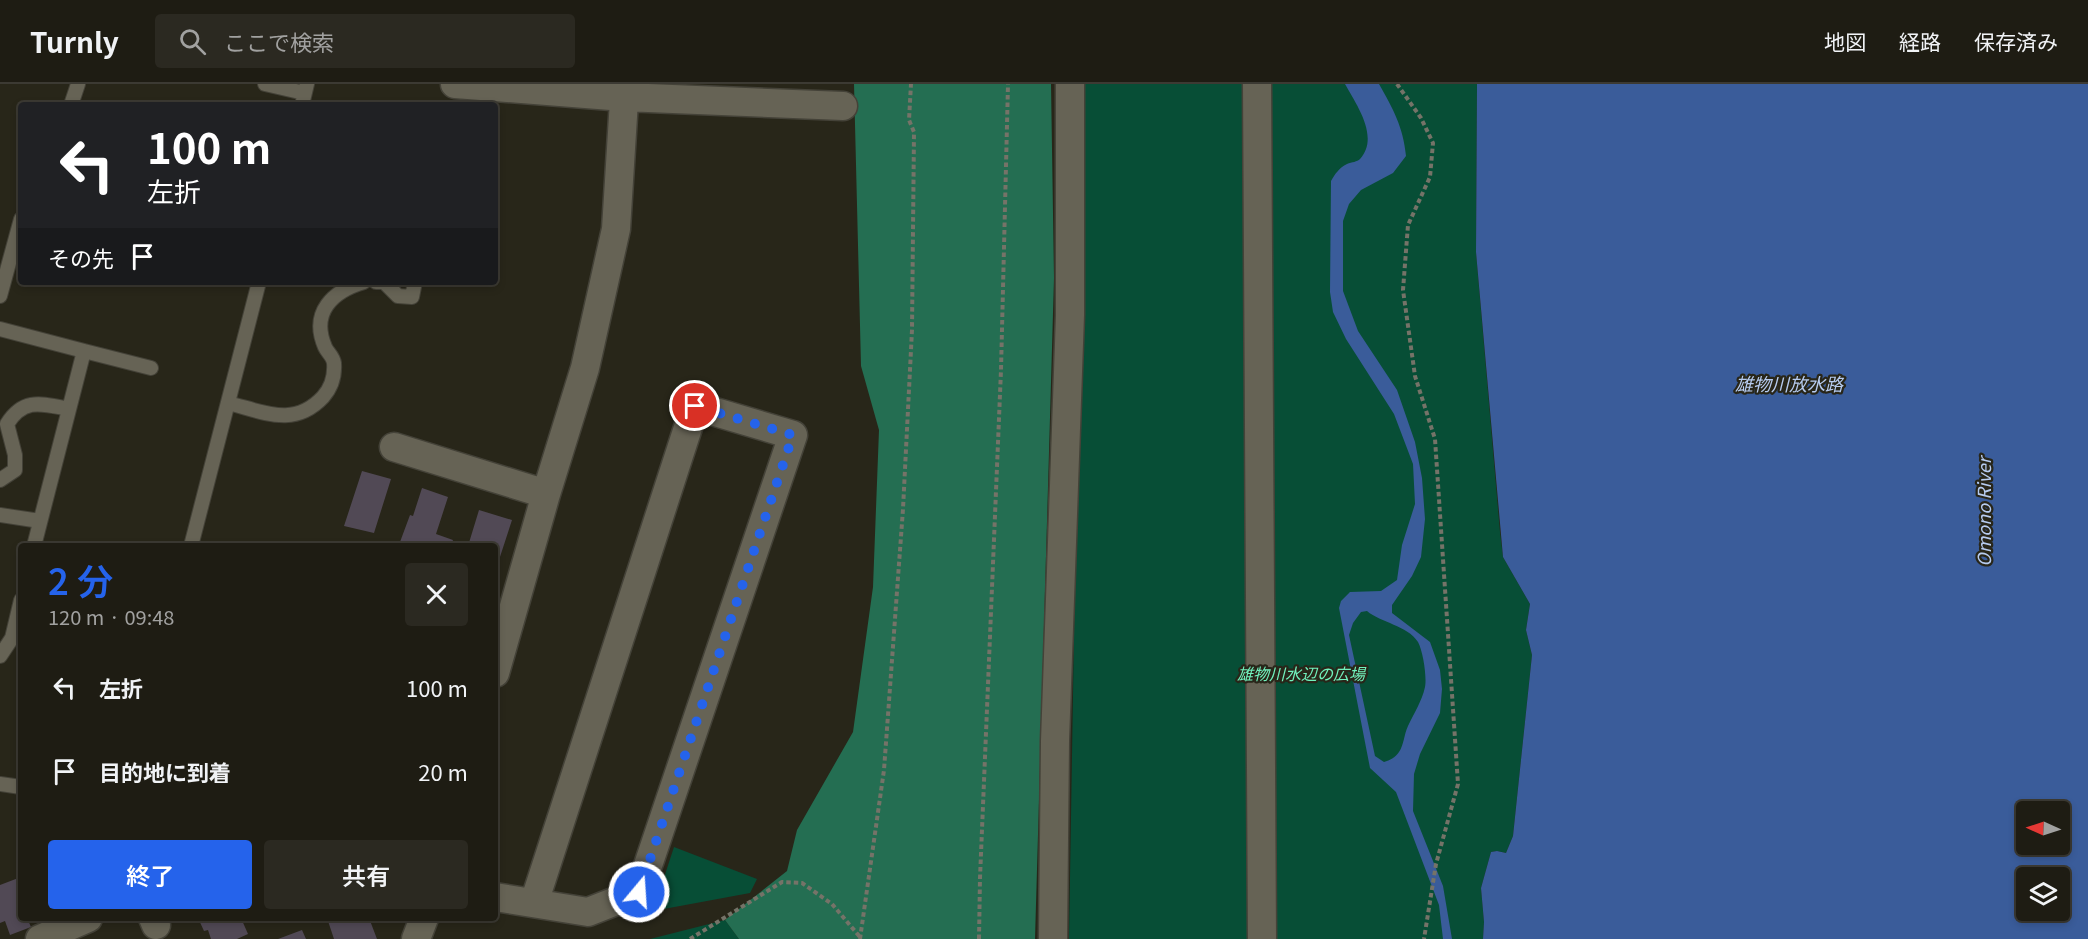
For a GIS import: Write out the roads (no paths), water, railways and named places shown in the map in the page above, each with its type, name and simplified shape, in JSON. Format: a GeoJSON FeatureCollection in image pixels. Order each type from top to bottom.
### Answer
{"type":"FeatureCollection","features":[{"type":"Feature","properties":{"kind":"street"},"geometry":{"type":"LineString","coordinates":[[455,84],[625,90],[843,106]]}},
{"type":"Feature","properties":{"kind":"street"},"geometry":{"type":"LineString","coordinates":[[1053,939],[1054,741],[1070,315],[1070,84]]}},
{"type":"Feature","properties":{"kind":"street"},"geometry":{"type":"LineString","coordinates":[[1257,84],[1262,939]]}},
{"type":"Feature","properties":{"kind":"street"},"geometry":{"type":"LineString","coordinates":[[500,637],[585,368],[616,229],[625,90]]}},
{"type":"Feature","properties":{"kind":"street"},"geometry":{"type":"LineString","coordinates":[[498,897],[588,912],[639,892],[793,435],[695,406],[534,903]]}},
{"type":"Feature","properties":{"kind":"street"},"geometry":{"type":"LineString","coordinates":[[394,447],[546,494]]}},
{"type":"Feature","properties":{"kind":"street"},"geometry":{"type":"LineString","coordinates":[[40,939],[81,921]]}},
{"type":"Feature","properties":{"kind":"street"},"geometry":{"type":"LineString","coordinates":[[416,939],[423,921]]}},
{"type":"Feature","properties":{"kind":"lane"},"geometry":{"type":"LineString","coordinates":[[72,102],[78,84]]}},
{"type":"Feature","properties":{"kind":"lane"},"geometry":{"type":"LineString","coordinates":[[265,84],[304,94]]}},
{"type":"Feature","properties":{"kind":"lane"},"geometry":{"type":"LineString","coordinates":[[0,296],[18,230]]}},
{"type":"Feature","properties":{"kind":"lane"},"geometry":{"type":"LineString","coordinates":[[192,543],[258,285]]}},
{"type":"Feature","properties":{"kind":"lane"},"geometry":{"type":"LineString","coordinates":[[228,403],[277,415],[294,416],[312,408],[333,381],[334,360],[325,347],[320,331],[323,312],[329,299],[354,285]]}},
{"type":"Feature","properties":{"kind":"lane"},"geometry":{"type":"LineString","coordinates":[[387,285],[398,296],[412,297],[414,285]]}},
{"type":"Feature","properties":{"kind":"lane"},"geometry":{"type":"LineString","coordinates":[[0,329],[151,368]]}},
{"type":"Feature","properties":{"kind":"lane"},"geometry":{"type":"LineString","coordinates":[[35,543],[84,351]]}},
{"type":"Feature","properties":{"kind":"lane"},"geometry":{"type":"LineString","coordinates":[[0,480],[15,470],[15,455],[7,424],[15,412],[26,405],[42,404],[69,410]]}},
{"type":"Feature","properties":{"kind":"lane"},"geometry":{"type":"LineString","coordinates":[[0,515],[40,521]]}},
{"type":"Feature","properties":{"kind":"lane"},"geometry":{"type":"LineString","coordinates":[[0,656],[12,638],[18,613]]}},
{"type":"Feature","properties":{"kind":"lane"},"geometry":{"type":"LineString","coordinates":[[0,784],[18,787]]}},
{"type":"Feature","properties":{"kind":"water"},"geometry":{"type":"Polygon","coordinates":[[[1345,84],[1379,84],[1393,110],[1405,145],[1406,156],[1393,173],[1361,190],[1349,204],[1343,221],[1343,291],[1358,331],[1397,390],[1415,442],[1422,478],[1425,519],[1421,557],[1412,576],[1392,605],[1392,613],[1430,642],[1440,670],[1442,689],[1440,713],[1420,754],[1414,774],[1413,811],[1443,886],[1452,939],[1443,939],[1439,905],[1396,792],[1370,768],[1339,608],[1341,601],[1350,592],[1381,591],[1397,580],[1402,545],[1415,504],[1413,464],[1394,414],[1346,339],[1333,312],[1330,292],[1331,181],[1342,167],[1360,159],[1366,150],[1368,141],[1360,111],[1345,84]],[[1367,611],[1361,612],[1353,623],[1349,635],[1375,756],[1384,762],[1394,757],[1401,749],[1407,729],[1424,692],[1425,671],[1420,646],[1413,636],[1367,611]]]}},
{"type":"Feature","properties":{"kind":"water","name":"雄物川放水路"},"geometry":{"type":"Polygon","coordinates":[[[1477,84],[2088,84],[2088,939],[1483,939],[1481,888],[1491,852],[1506,853],[1513,836],[1532,655],[1526,630],[1530,604],[1503,557],[1476,252],[1477,84]]]}},
{"type":"Feature","properties":{"kind":"water label","name":"Omono River"},"geometry":{"type":"Point","coordinates":[1985,512]}},
{"type":"Feature","properties":{"kind":"park label","name":"雄物川水辺の広場"},"geometry":{"type":"Point","coordinates":[1301,674]}}]}
